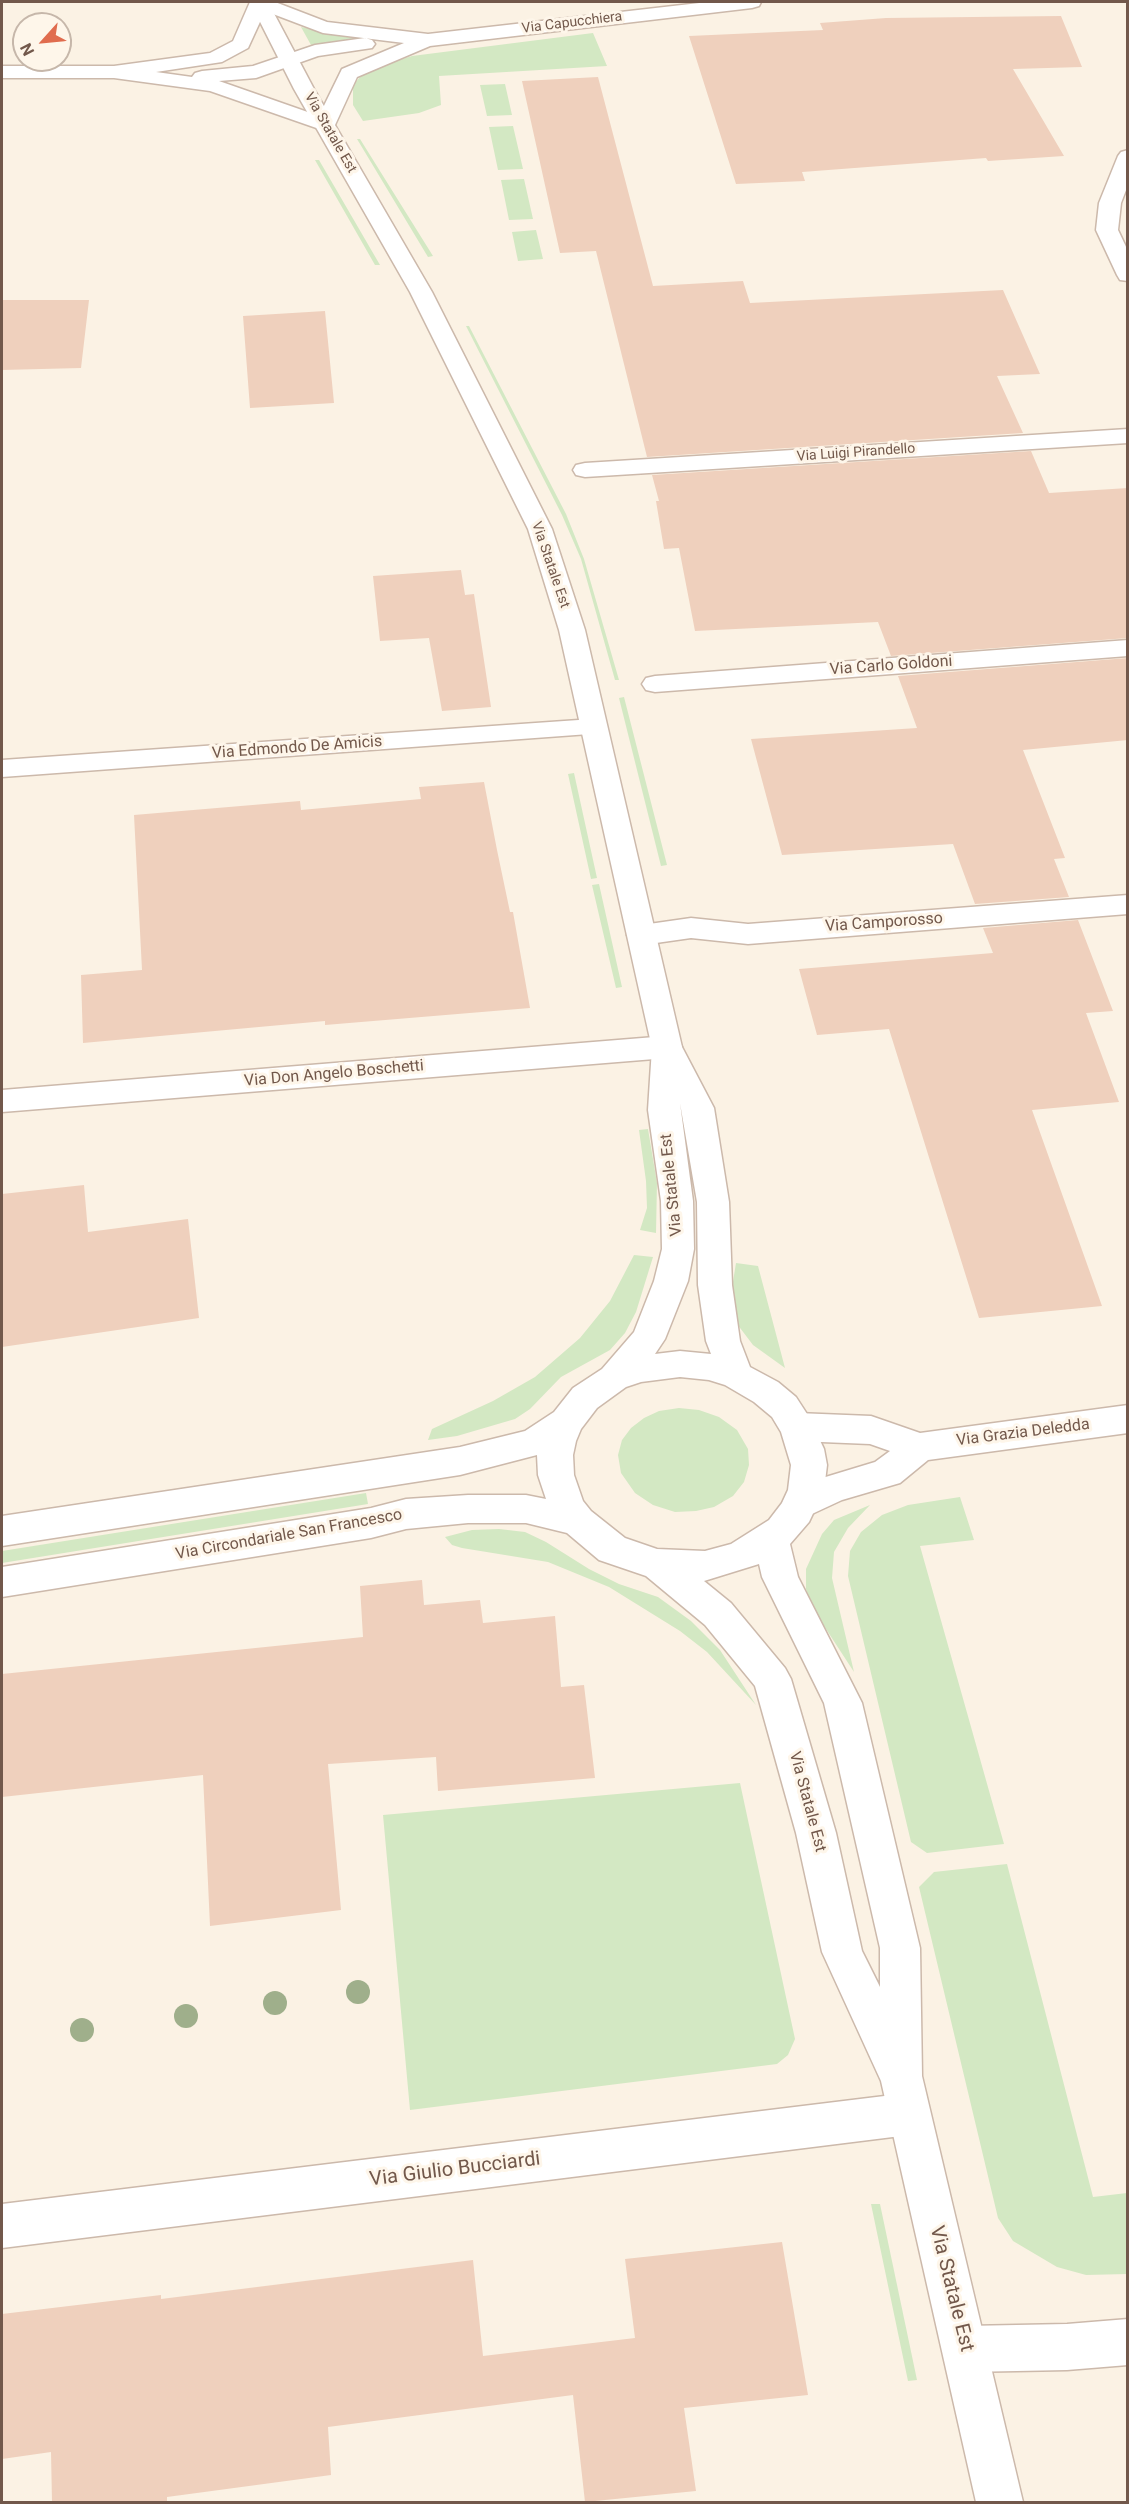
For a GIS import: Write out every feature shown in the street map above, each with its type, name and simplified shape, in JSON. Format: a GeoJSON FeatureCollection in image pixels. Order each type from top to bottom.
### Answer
{"type":"FeatureCollection","features":[{"type":"Feature","properties":{"kind":"street","name":"Via Capucchiera"},"geometry":{"type":"LineString","coordinates":[[259,2],[323,27],[428,40],[752,2]]}},
{"type":"Feature","properties":{"kind":"street"},"geometry":{"type":"LineString","coordinates":[[215,58],[241,44],[259,2]]}},
{"type":"Feature","properties":{"kind":"street","name":"Via Statale Est"},"geometry":{"type":"LineString","coordinates":[[259,2],[325,125],[421,292],[540,529],[572,630],[668,1047],[698,1108],[713,1202],[715,1285],[723,1341],[736,1375]]}},
{"type":"Feature","properties":{"kind":"street","name":"Via Capucchiera"},"geometry":{"type":"LineString","coordinates":[[290,61],[315,51],[405,38]]}},
{"type":"Feature","properties":{"kind":"street","name":"Via Capucchiera"},"geometry":{"type":"LineString","coordinates":[[325,125],[349,73],[428,40]]}},
{"type":"Feature","properties":{"kind":"street"},"geometry":{"type":"LineString","coordinates":[[114,72],[215,58],[290,61]]}},
{"type":"Feature","properties":{"kind":"street","name":"Via Capucchiera"},"geometry":{"type":"LineString","coordinates":[[290,61],[329,63],[379,60]]}},
{"type":"Feature","properties":{"kind":"street"},"geometry":{"type":"LineString","coordinates":[[168,78],[240,75],[290,61]]}},
{"type":"Feature","properties":{"kind":"street"},"geometry":{"type":"LineString","coordinates":[[2,72],[114,72],[168,78],[213,86],[325,125]]}},
{"type":"Feature","properties":{"kind":"street"},"geometry":{"type":"LineString","coordinates":[[1128,156],[1110,203],[1107,230],[1128,275]]}},
{"type":"Feature","properties":{"kind":"street","name":"Via Luigi Pirandello"},"geometry":{"type":"LineString","coordinates":[[585,470],[1128,436]]}},
{"type":"Feature","properties":{"kind":"street","name":"Via Carlo Goldoni"},"geometry":{"type":"LineString","coordinates":[[655,684],[1128,648]]}},
{"type":"Feature","properties":{"kind":"street","name":"Via Edmondo De Amicis"},"geometry":{"type":"LineString","coordinates":[[2,769],[593,727]]}},
{"type":"Feature","properties":{"kind":"street","name":"Via Camporosso"},"geometry":{"type":"LineString","coordinates":[[642,935],[691,928],[748,934],[1128,904]]}},
{"type":"Feature","properties":{"kind":"street","name":"Via Statale Est"},"geometry":{"type":"LineString","coordinates":[[614,1378],[650,1366],[680,1364],[709,1367],[736,1375],[773,1397],[784,1407],[797,1427],[806,1449],[809,1465],[806,1490],[788,1524],[771,1539],[741,1556],[720,1563],[695,1566],[657,1564],[612,1549],[578,1521],[559,1489],[555,1455],[566,1422],[585,1398],[614,1378],[648,1339],[671,1281],[678,1249],[677,1201],[664,1110],[668,1047]]}},
{"type":"Feature","properties":{"kind":"street","name":"Via Don Angelo Boschetti"},"geometry":{"type":"LineString","coordinates":[[2,1101],[668,1047]]}},
{"type":"Feature","properties":{"kind":"street","name":"Via Grazia Deledda"},"geometry":{"type":"LineString","coordinates":[[797,1427],[871,1430],[919,1447],[1128,1419]]}},
{"type":"Feature","properties":{"kind":"street"},"geometry":{"type":"LineString","coordinates":[[2,1531],[460,1461],[535,1442],[566,1422]]}},
{"type":"Feature","properties":{"kind":"street"},"geometry":{"type":"LineString","coordinates":[[799,1506],[832,1489],[887,1473],[919,1447]]}},
{"type":"Feature","properties":{"kind":"street","name":"Via Circondariale San Francesco"},"geometry":{"type":"LineString","coordinates":[[2,1582],[371,1523],[406,1514],[468,1509],[526,1509],[578,1521]]}},
{"type":"Feature","properties":{"kind":"street","name":"Via Statale Est"},"geometry":{"type":"LineString","coordinates":[[771,1539],[780,1577],[843,1703],[848,1723],[900,1948],[905,2095]]}},
{"type":"Feature","properties":{"kind":"street","name":"Via Statale Est"},"geometry":{"type":"LineString","coordinates":[[657,1564],[718,1614],[772,1679],[816,1833],[842,1952],[905,2095],[1000,2502]]}},
{"type":"Feature","properties":{"kind":"street","name":"Via Giulio Bucciardi"},"geometry":{"type":"LineString","coordinates":[[2,2226],[905,2095]]}},
{"type":"Feature","properties":{"kind":"street"},"geometry":{"type":"LineString","coordinates":[[966,2349],[1016,2349],[1128,2342]]}},
{"type":"Feature","properties":{"kind":"green space"},"geometry":{"type":"Polygon","coordinates":[[[301,27],[358,38],[311,45],[301,27]]]}},
{"type":"Feature","properties":{"kind":"green space"},"geometry":{"type":"Polygon","coordinates":[[[593,33],[607,66],[439,76],[441,105],[419,113],[363,121],[353,105],[353,85],[361,76],[377,67],[412,56],[593,33]]]}},
{"type":"Feature","properties":{"kind":"green space"},"geometry":{"type":"Polygon","coordinates":[[[505,84],[512,115],[487,116],[480,85],[505,84]]]}},
{"type":"Feature","properties":{"kind":"green space"},"geometry":{"type":"Polygon","coordinates":[[[513,126],[523,169],[498,170],[489,127],[513,126]]]}},
{"type":"Feature","properties":{"kind":"green space"},"geometry":{"type":"Polygon","coordinates":[[[357,139],[360,139],[433,256],[428,257],[357,139]]]}},
{"type":"Feature","properties":{"kind":"green space"},"geometry":{"type":"Polygon","coordinates":[[[315,160],[319,160],[380,265],[375,265],[315,160]]]}},
{"type":"Feature","properties":{"kind":"green space"},"geometry":{"type":"Polygon","coordinates":[[[524,179],[533,219],[509,220],[501,180],[524,179]]]}},
{"type":"Feature","properties":{"kind":"green space"},"geometry":{"type":"Polygon","coordinates":[[[536,230],[543,259],[518,261],[512,232],[536,230]]]}},
{"type":"Feature","properties":{"kind":"green space"},"geometry":{"type":"Polygon","coordinates":[[[466,326],[469,326],[566,514],[584,559],[619,680],[615,680],[581,559],[562,515],[466,326]]]}},
{"type":"Feature","properties":{"kind":"green space"},"geometry":{"type":"Polygon","coordinates":[[[624,697],[667,865],[661,866],[619,698],[624,697]]]}},
{"type":"Feature","properties":{"kind":"green space"},"geometry":{"type":"Polygon","coordinates":[[[574,773],[597,878],[591,879],[568,774],[574,773]]]}},
{"type":"Feature","properties":{"kind":"green space"},"geometry":{"type":"Polygon","coordinates":[[[599,884],[622,987],[616,988],[592,885],[599,884]]]}},
{"type":"Feature","properties":{"kind":"green space"},"geometry":{"type":"Polygon","coordinates":[[[648,1129],[657,1183],[656,1233],[640,1230],[647,1208],[639,1130],[648,1129]]]}},
{"type":"Feature","properties":{"kind":"green space"},"geometry":{"type":"Polygon","coordinates":[[[634,1255],[653,1257],[636,1312],[625,1333],[610,1350],[561,1377],[530,1409],[515,1419],[457,1436],[428,1440],[432,1429],[493,1401],[535,1377],[580,1338],[610,1301],[634,1255]]]}},
{"type":"Feature","properties":{"kind":"green space"},"geometry":{"type":"Polygon","coordinates":[[[736,1263],[758,1266],[785,1368],[753,1345],[734,1320],[731,1294],[736,1263]]]}},
{"type":"Feature","properties":{"kind":"green space"},"geometry":{"type":"Polygon","coordinates":[[[679,1408],[699,1410],[719,1417],[737,1430],[748,1449],[749,1465],[744,1482],[733,1496],[714,1507],[675,1512],[653,1505],[635,1493],[621,1473],[618,1455],[622,1440],[631,1428],[644,1418],[659,1411],[679,1408]]]}},
{"type":"Feature","properties":{"kind":"green space"},"geometry":{"type":"Polygon","coordinates":[[[366,1493],[368,1504],[2,1563],[2,1551],[366,1493]]]}},
{"type":"Feature","properties":{"kind":"green space"},"geometry":{"type":"Polygon","coordinates":[[[960,1497],[974,1540],[920,1546],[1004,1844],[927,1853],[911,1842],[848,1576],[850,1551],[861,1532],[882,1515],[908,1505],[960,1497]]]}},
{"type":"Feature","properties":{"kind":"green space"},"geometry":{"type":"Polygon","coordinates":[[[870,1505],[848,1528],[834,1552],[832,1578],[854,1672],[813,1609],[806,1589],[806,1569],[822,1534],[834,1520],[870,1505]]]}},
{"type":"Feature","properties":{"kind":"green space"},"geometry":{"type":"Polygon","coordinates":[[[499,1529],[525,1532],[619,1584],[658,1597],[691,1621],[720,1650],[756,1705],[707,1652],[680,1631],[609,1587],[548,1562],[462,1548],[452,1545],[445,1537],[472,1530],[499,1529]]]}},
{"type":"Feature","properties":{"kind":"green space"},"geometry":{"type":"Polygon","coordinates":[[[740,1783],[795,2039],[788,2055],[777,2064],[410,2110],[383,1815],[740,1783]]]}},
{"type":"Feature","properties":{"kind":"green space"},"geometry":{"type":"Polygon","coordinates":[[[1007,1864],[1093,2197],[1127,2193],[1127,2274],[1086,2275],[1057,2267],[1013,2241],[998,2218],[919,1887],[934,1872],[1007,1864]]]}},
{"type":"Feature","properties":{"kind":"green space"},"geometry":{"type":"Polygon","coordinates":[[[871,2204],[880,2204],[917,2380],[908,2381],[871,2204]]]}},
{"type":"Feature","properties":{"kind":"building"},"geometry":{"type":"Polygon","coordinates":[[[1061,16],[1082,67],[1013,69],[1064,156],[988,161],[986,158],[802,172],[805,181],[736,184],[689,36],[823,30],[820,23],[886,18],[1061,16]]]}},
{"type":"Feature","properties":{"kind":"building"},"geometry":{"type":"Polygon","coordinates":[[[598,77],[653,286],[743,281],[750,303],[1003,290],[1040,374],[997,376],[1023,433],[647,457],[596,251],[560,253],[522,81],[598,77]]]}},
{"type":"Feature","properties":{"kind":"building"},"geometry":{"type":"Polygon","coordinates":[[[2,300],[89,300],[81,368],[2,370],[2,300]]]}},
{"type":"Feature","properties":{"kind":"building"},"geometry":{"type":"Polygon","coordinates":[[[325,311],[334,403],[250,408],[243,316],[325,311]]]}},
{"type":"Feature","properties":{"kind":"building"},"geometry":{"type":"Polygon","coordinates":[[[1031,451],[1049,493],[1128,488],[1128,638],[891,656],[878,622],[695,631],[679,548],[664,549],[656,501],[659,501],[652,475],[1031,451]]]}},
{"type":"Feature","properties":{"kind":"building"},"geometry":{"type":"Polygon","coordinates":[[[461,570],[465,595],[474,594],[491,707],[442,711],[429,638],[380,641],[373,576],[461,570]]]}},
{"type":"Feature","properties":{"kind":"building"},"geometry":{"type":"Polygon","coordinates":[[[1128,658],[1128,740],[1023,750],[1065,858],[1054,859],[1069,897],[975,904],[953,844],[782,855],[751,739],[917,728],[898,676],[1128,658]]]}},
{"type":"Feature","properties":{"kind":"building"},"geometry":{"type":"Polygon","coordinates":[[[484,782],[510,912],[513,912],[530,1008],[325,1025],[325,1021],[83,1043],[81,975],[142,970],[134,815],[300,801],[301,810],[421,799],[419,787],[484,782]]]}},
{"type":"Feature","properties":{"kind":"building"},"geometry":{"type":"Polygon","coordinates":[[[1078,920],[1113,1011],[1086,1013],[1119,1102],[1032,1110],[1102,1306],[979,1318],[889,1029],[817,1035],[799,969],[993,953],[983,928],[1078,920]]]}},
{"type":"Feature","properties":{"kind":"building"},"geometry":{"type":"Polygon","coordinates":[[[84,1185],[88,1232],[188,1219],[199,1318],[2,1347],[2,1194],[84,1185]]]}},
{"type":"Feature","properties":{"kind":"building"},"geometry":{"type":"Polygon","coordinates":[[[422,1580],[424,1605],[480,1600],[483,1623],[555,1616],[561,1687],[584,1685],[595,1778],[438,1791],[436,1757],[328,1764],[341,1910],[210,1926],[203,1775],[2,1797],[2,1674],[363,1637],[360,1586],[422,1580]]]}},
{"type":"Feature","properties":{"kind":"building"},"geometry":{"type":"Polygon","coordinates":[[[782,2242],[808,2395],[684,2408],[696,2491],[585,2502],[573,2395],[328,2427],[331,2475],[167,2497],[167,2502],[52,2502],[51,2452],[2,2459],[2,2314],[161,2295],[161,2299],[473,2260],[483,2356],[635,2338],[625,2259],[782,2242]]]}}]}
